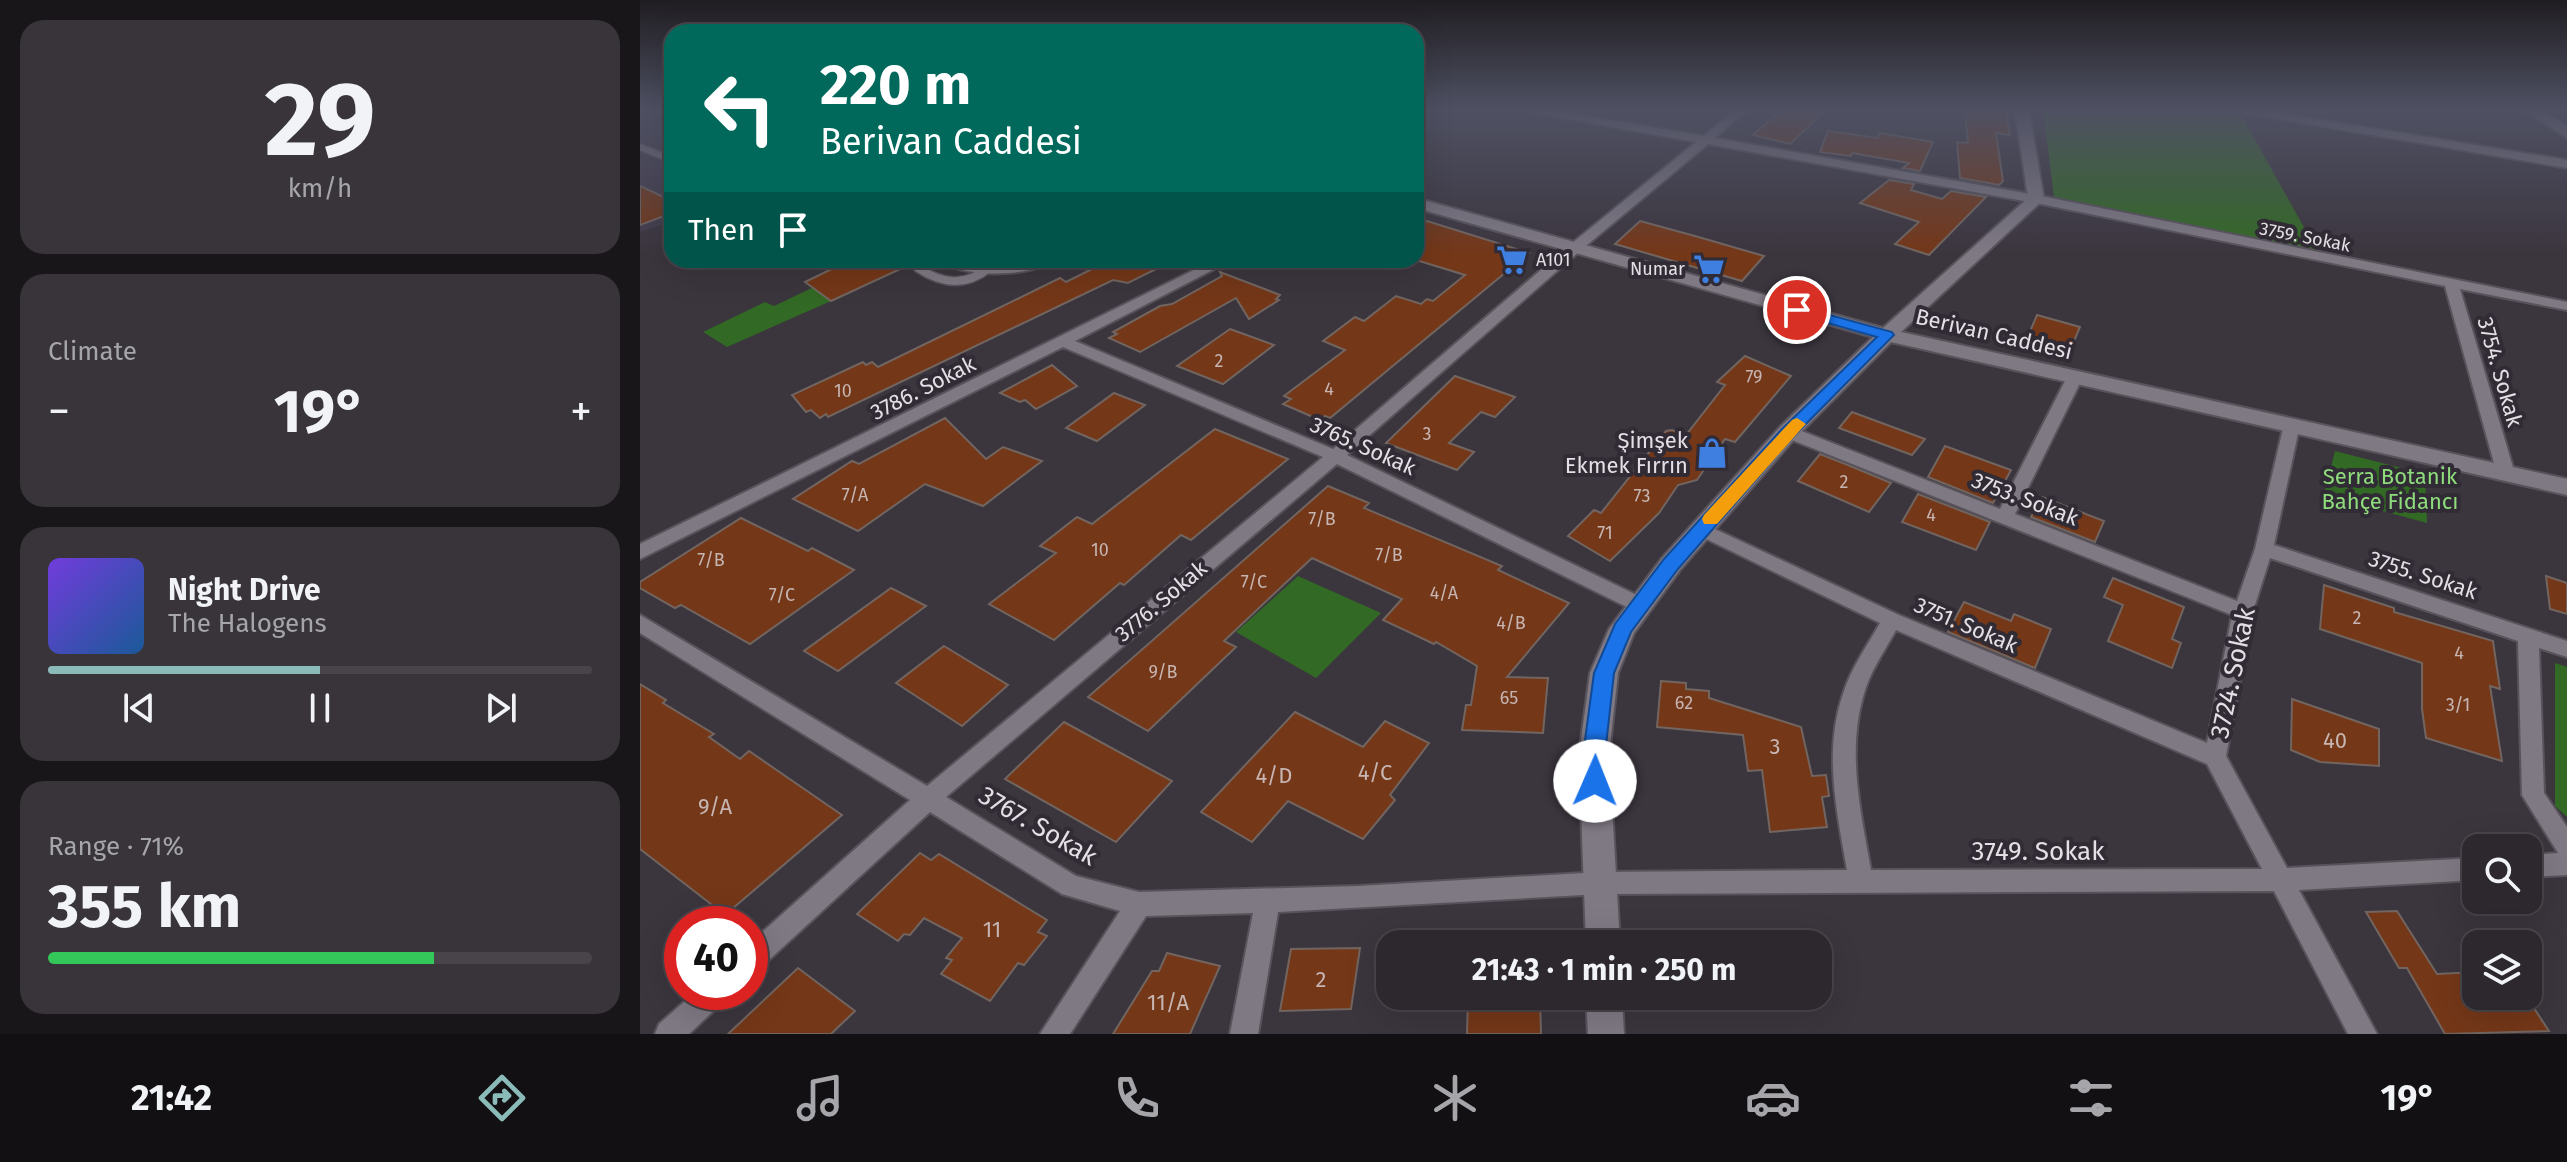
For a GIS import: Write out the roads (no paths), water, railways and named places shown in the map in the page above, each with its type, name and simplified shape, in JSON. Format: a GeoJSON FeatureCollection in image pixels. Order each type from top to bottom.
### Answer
{"type":"FeatureCollection","features":[{"type":"Feature","properties":{"kind":"street","name":"3776. Sokak"},"geometry":{"type":"LineString","coordinates":[[768,944],[930,797],[1684,158]]}},
{"type":"Feature","properties":{"kind":"street","name":"3759. Sokak"},"geometry":{"type":"LineString","coordinates":[[1813,158],[2036,199],[2567,306]]}},
{"type":"Feature","properties":{"kind":"street"},"geometry":{"type":"LineString","coordinates":[[1603,930],[1594,755],[1604,673],[1622,629],[1702,529],[1788,432],[1887,335],[2036,199],[2030,158]]}},
{"type":"Feature","properties":{"kind":"street"},"geometry":{"type":"LineString","coordinates":[[2533,158],[2567,164]]}},
{"type":"Feature","properties":{"kind":"street","name":"Berivan Caddesi"},"geometry":{"type":"LineString","coordinates":[[1424,205],[1887,335],[2567,487]]}},
{"type":"Feature","properties":{"kind":"street","name":"3786. Sokak"},"geometry":{"type":"LineString","coordinates":[[640,552],[1209,268]]}},
{"type":"Feature","properties":{"kind":"street","name":"3754. Sokak"},"geometry":{"type":"LineString","coordinates":[[2451,283],[2506,474]]}},
{"type":"Feature","properties":{"kind":"street","name":"3765. Sokak"},"geometry":{"type":"LineString","coordinates":[[1062,341],[1335,456],[1640,605]]}},
{"type":"Feature","properties":{"kind":"street"},"geometry":{"type":"LineString","coordinates":[[2005,517],[2075,377]]}},
{"type":"Feature","properties":{"kind":"street","name":"3724. Sokak"},"geometry":{"type":"LineString","coordinates":[[2292,424],[2264,549],[2243,611],[2215,757],[2363,1034]]}},
{"type":"Feature","properties":{"kind":"street","name":"3753. Sokak"},"geometry":{"type":"LineString","coordinates":[[1788,432],[2243,611]]}},
{"type":"Feature","properties":{"kind":"street","name":"3751. Sokak"},"geometry":{"type":"LineString","coordinates":[[1702,529],[1892,620],[2215,757]]}},
{"type":"Feature","properties":{"kind":"street","name":"3755. Sokak"},"geometry":{"type":"LineString","coordinates":[[2264,549],[2567,649]]}},
{"type":"Feature","properties":{"kind":"street"},"geometry":{"type":"LineString","coordinates":[[1861,882],[1844,778],[1843,749],[1852,695],[1892,620]]}},
{"type":"Feature","properties":{"kind":"street","name":"3767. Sokak"},"geometry":{"type":"LineString","coordinates":[[640,623],[930,797],[1071,886],[1139,904],[1267,901],[1601,883]]}},
{"type":"Feature","properties":{"kind":"street"},"geometry":{"type":"LineString","coordinates":[[2528,635],[2533,795],[2567,847]]}},
{"type":"Feature","properties":{"kind":"street"},"geometry":{"type":"LineString","coordinates":[[2542,865],[2567,864]]}},
{"type":"Feature","properties":{"kind":"street","name":"3749. Sokak"},"geometry":{"type":"LineString","coordinates":[[1601,883],[2280,880],[2462,870]]}},
{"type":"Feature","properties":{"kind":"street"},"geometry":{"type":"LineString","coordinates":[[1244,1034],[1267,901]]}},
{"type":"Feature","properties":{"kind":"street"},"geometry":{"type":"LineString","coordinates":[[1054,1034],[1139,904]]}},
{"type":"Feature","properties":{"kind":"street"},"geometry":{"type":"LineString","coordinates":[[669,1034],[695,1010]]}},
{"type":"Feature","properties":{"kind":"street"},"geometry":{"type":"LineString","coordinates":[[1605,1010],[1606,1034]]}},
{"type":"Feature","properties":{"kind":"lane"},"geometry":{"type":"LineString","coordinates":[[918,268],[938,281],[956,284],[987,268]]}},
{"type":"Feature","properties":{"kind":"place","name":"A101"},"geometry":{"type":"Point","coordinates":[1512,260]}},
{"type":"Feature","properties":{"kind":"place","name":"Numar"},"geometry":{"type":"Point","coordinates":[1709,269]}},
{"type":"Feature","properties":{"kind":"place","name":"Şimşek Ekmek Fırrın"},"geometry":{"type":"Point","coordinates":[1712,453]}},
{"type":"Feature","properties":{"kind":"park label","name":"Serra Botanik Bahçe Fidancı"},"geometry":{"type":"Point","coordinates":[2390,488]}}]}
